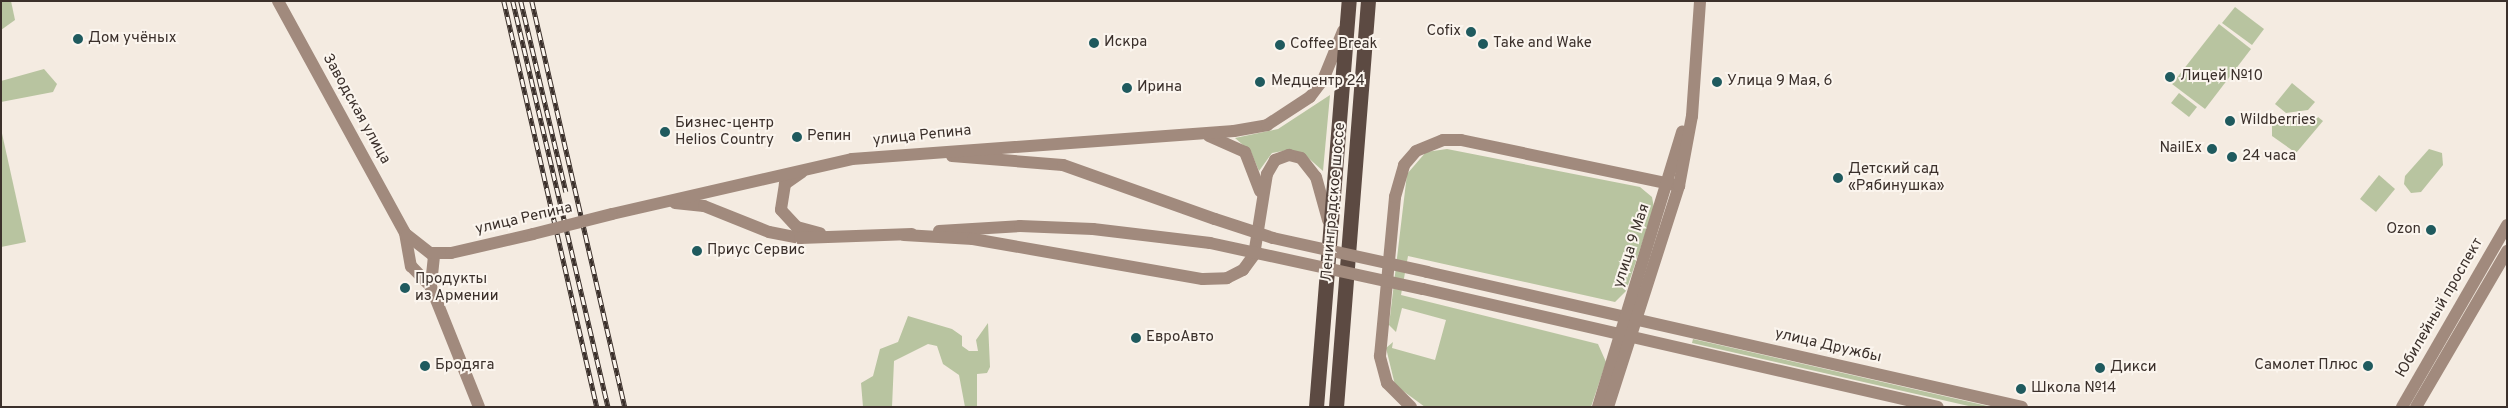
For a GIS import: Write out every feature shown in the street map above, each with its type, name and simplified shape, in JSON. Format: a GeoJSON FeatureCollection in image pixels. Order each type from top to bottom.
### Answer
{"type":"FeatureCollection","features":[{"type":"Feature","properties":{"kind":"highway","name":"Ленинградское шоссе"},"geometry":{"type":"LineString","coordinates":[[1316,407],[1349,1]]}},
{"type":"Feature","properties":{"kind":"highway","name":"Ленинградское шоссе"},"geometry":{"type":"LineString","coordinates":[[1336,407],[1368,1]]}},
{"type":"Feature","properties":{"kind":"street","name":"Заводская улица"},"geometry":{"type":"LineString","coordinates":[[278,1],[405,233],[410,258],[416,272]]}},
{"type":"Feature","properties":{"kind":"street","name":"улица 9 Мая"},"geometry":{"type":"LineString","coordinates":[[1598,407],[1626,336],[1674,185],[1693,94],[1700,1]]}},
{"type":"Feature","properties":{"kind":"street","name":"улица Репина"},"geometry":{"type":"LineString","coordinates":[[410,258],[414,251],[431,258],[815,166],[919,155],[1196,134],[1267,125],[1296,110],[1323,80],[1347,19]]}},
{"type":"Feature","properties":{"kind":"street"},"geometry":{"type":"LineString","coordinates":[[904,235],[982,241],[1212,280],[1236,274],[1250,263],[1260,236],[1261,196],[1255,168],[1245,152],[1230,142],[1196,134]]}},
{"type":"Feature","properties":{"kind":"street"},"geometry":{"type":"LineString","coordinates":[[1411,407],[1387,382],[1380,356],[1395,197],[1400,175],[1416,151],[1443,140],[1461,140],[1674,185]]}},
{"type":"Feature","properties":{"kind":"street","name":"улица Дружбы"},"geometry":{"type":"LineString","coordinates":[[919,155],[1063,164],[1273,238],[2022,407]]}},
{"type":"Feature","properties":{"kind":"street"},"geometry":{"type":"LineString","coordinates":[[1261,196],[1275,160],[1289,155],[1302,158],[1316,177],[1331,232]]}},
{"type":"Feature","properties":{"kind":"street"},"geometry":{"type":"LineString","coordinates":[[815,166],[786,184],[780,201],[784,216],[807,231],[852,237]]}},
{"type":"Feature","properties":{"kind":"street"},"geometry":{"type":"LineString","coordinates":[[658,204],[704,206],[784,236],[852,237],[904,235],[1020,226],[1093,229],[1210,243],[1423,289],[1938,407]]}},
{"type":"Feature","properties":{"kind":"street","name":"Юбилейный проспект"},"geometry":{"type":"LineString","coordinates":[[2402,407],[2507,225]]}},
{"type":"Feature","properties":{"kind":"street","name":"Заводская улица"},"geometry":{"type":"LineString","coordinates":[[405,233],[431,258]]}},
{"type":"Feature","properties":{"kind":"street","name":"Юбилейный проспект"},"geometry":{"type":"LineString","coordinates":[[2416,407],[2507,251]]}},
{"type":"Feature","properties":{"kind":"street"},"geometry":{"type":"LineString","coordinates":[[416,272],[424,274],[431,258]]}},
{"type":"Feature","properties":{"kind":"street"},"geometry":{"type":"LineString","coordinates":[[431,258],[431,287],[479,407]]}},
{"type":"Feature","properties":{"kind":"street"},"geometry":{"type":"LineString","coordinates":[[416,272],[431,287]]}},
{"type":"Feature","properties":{"kind":"street","name":"улица 9 Мая"},"geometry":{"type":"LineString","coordinates":[[1608,407],[1626,336]]}},
{"type":"Feature","properties":{"kind":"green space"},"geometry":{"type":"Polygon","coordinates":[[[1,1],[11,1],[15,20],[1,30],[1,1]]]}},
{"type":"Feature","properties":{"kind":"green space"},"geometry":{"type":"Polygon","coordinates":[[[2235,7],[2264,29],[2252,45],[2222,23],[2235,7]]]}},
{"type":"Feature","properties":{"kind":"green space"},"geometry":{"type":"Polygon","coordinates":[[[2219,24],[2251,49],[2205,109],[2172,84],[2219,24]]]}},
{"type":"Feature","properties":{"kind":"green space"},"geometry":{"type":"Polygon","coordinates":[[[44,69],[57,84],[53,92],[1,102],[1,81],[44,69]]]}},
{"type":"Feature","properties":{"kind":"green space"},"geometry":{"type":"Polygon","coordinates":[[[2292,83],[2315,102],[2308,110],[2286,113],[2275,104],[2292,83]]]}},
{"type":"Feature","properties":{"kind":"green space"},"geometry":{"type":"Polygon","coordinates":[[[2179,93],[2197,107],[2189,117],[2171,103],[2179,93]]]}},
{"type":"Feature","properties":{"kind":"green space"},"geometry":{"type":"Polygon","coordinates":[[[1330,95],[1323,171],[1305,155],[1288,150],[1272,153],[1259,171],[1251,152],[1235,138],[1278,129],[1330,95]]]}},
{"type":"Feature","properties":{"kind":"green space"},"geometry":{"type":"Polygon","coordinates":[[[2318,117],[2323,121],[2296,153],[2272,136],[2272,123],[2318,117]]]}},
{"type":"Feature","properties":{"kind":"green space"},"geometry":{"type":"Polygon","coordinates":[[[1,129],[26,242],[1,247],[1,129]]]}},
{"type":"Feature","properties":{"kind":"green space"},"geometry":{"type":"Polygon","coordinates":[[[1447,149],[1640,187],[1652,197],[1654,208],[1626,291],[1615,302],[1408,256],[1401,295],[1598,344],[1606,362],[1591,407],[1425,407],[1395,385],[1386,348],[1393,342],[1392,348],[1435,360],[1446,320],[1402,308],[1396,332],[1389,325],[1407,174],[1426,152],[1447,149]]]}},
{"type":"Feature","properties":{"kind":"green space"},"geometry":{"type":"Polygon","coordinates":[[[2429,149],[2442,153],[2443,165],[2421,192],[2411,193],[2404,184],[2405,176],[2429,149]]]}},
{"type":"Feature","properties":{"kind":"green space"},"geometry":{"type":"Polygon","coordinates":[[[2379,175],[2395,189],[2376,212],[2360,199],[2379,175]]]}},
{"type":"Feature","properties":{"kind":"green space"},"geometry":{"type":"Polygon","coordinates":[[[908,316],[952,329],[962,336],[962,346],[969,351],[978,351],[976,340],[988,323],[990,367],[987,373],[977,374],[977,407],[965,407],[959,375],[943,364],[937,346],[928,344],[894,361],[892,407],[863,407],[861,383],[873,376],[880,349],[898,342],[908,316]]]}},
{"type":"Feature","properties":{"kind":"green space"},"geometry":{"type":"Polygon","coordinates":[[[1693,339],[1992,407],[1973,407],[1692,343],[1693,339]]]}},
{"type":"Feature","properties":{"kind":"railway"},"geometry":{"type":"LineString","coordinates":[[504,1],[597,407]]}},
{"type":"Feature","properties":{"kind":"railway"},"geometry":{"type":"LineString","coordinates":[[513,1],[608,407]]}},
{"type":"Feature","properties":{"kind":"railway"},"geometry":{"type":"LineString","coordinates":[[521,1],[566,192]]}},
{"type":"Feature","properties":{"kind":"railway"},"geometry":{"type":"LineString","coordinates":[[532,1],[625,407]]}},
{"type":"Feature","properties":{"kind":"place","name":"Cofix"},"geometry":{"type":"Point","coordinates":[1471,32]}},
{"type":"Feature","properties":{"kind":"place","name":"Дом учёных"},"geometry":{"type":"Point","coordinates":[78,39]}},
{"type":"Feature","properties":{"kind":"place","name":"Искра"},"geometry":{"type":"Point","coordinates":[1094,43]}},
{"type":"Feature","properties":{"kind":"place","name":"Take and Wake"},"geometry":{"type":"Point","coordinates":[1483,44]}},
{"type":"Feature","properties":{"kind":"place","name":"Coffee Break"},"geometry":{"type":"Point","coordinates":[1280,45]}},
{"type":"Feature","properties":{"kind":"place","name":"Лицей №10"},"geometry":{"type":"Point","coordinates":[2170,77]}},
{"type":"Feature","properties":{"kind":"place","name":"Медцентр 24"},"geometry":{"type":"Point","coordinates":[1260,82]}},
{"type":"Feature","properties":{"kind":"place","name":"Улица 9 Мая, 6"},"geometry":{"type":"Point","coordinates":[1717,82]}},
{"type":"Feature","properties":{"kind":"place","name":"Ирина"},"geometry":{"type":"Point","coordinates":[1127,88]}},
{"type":"Feature","properties":{"kind":"place","name":"Wildberries"},"geometry":{"type":"Point","coordinates":[2230,121]}},
{"type":"Feature","properties":{"kind":"place","name":"Бизнес-центр Helios Country"},"geometry":{"type":"Point","coordinates":[665,132]}},
{"type":"Feature","properties":{"kind":"place","name":"Репин"},"geometry":{"type":"Point","coordinates":[797,137]}},
{"type":"Feature","properties":{"kind":"place","name":"NailEx"},"geometry":{"type":"Point","coordinates":[2212,149]}},
{"type":"Feature","properties":{"kind":"place","name":"24 часа"},"geometry":{"type":"Point","coordinates":[2232,157]}},
{"type":"Feature","properties":{"kind":"place","name":"Детский сад «Рябинушка»"},"geometry":{"type":"Point","coordinates":[1838,178]}},
{"type":"Feature","properties":{"kind":"place","name":"Ozon"},"geometry":{"type":"Point","coordinates":[2431,230]}},
{"type":"Feature","properties":{"kind":"place","name":"Приус Сервис"},"geometry":{"type":"Point","coordinates":[697,251]}},
{"type":"Feature","properties":{"kind":"place","name":"Продукты из Армении"},"geometry":{"type":"Point","coordinates":[405,288]}},
{"type":"Feature","properties":{"kind":"place","name":"ЕвроАвто"},"geometry":{"type":"Point","coordinates":[1136,338]}},
{"type":"Feature","properties":{"kind":"place","name":"Бродяга"},"geometry":{"type":"Point","coordinates":[425,366]}},
{"type":"Feature","properties":{"kind":"place","name":"Самолет Плюс"},"geometry":{"type":"Point","coordinates":[2368,366]}},
{"type":"Feature","properties":{"kind":"place","name":"Дикси"},"geometry":{"type":"Point","coordinates":[2100,368]}},
{"type":"Feature","properties":{"kind":"place","name":"Школа №14"},"geometry":{"type":"Point","coordinates":[2021,389]}}]}
